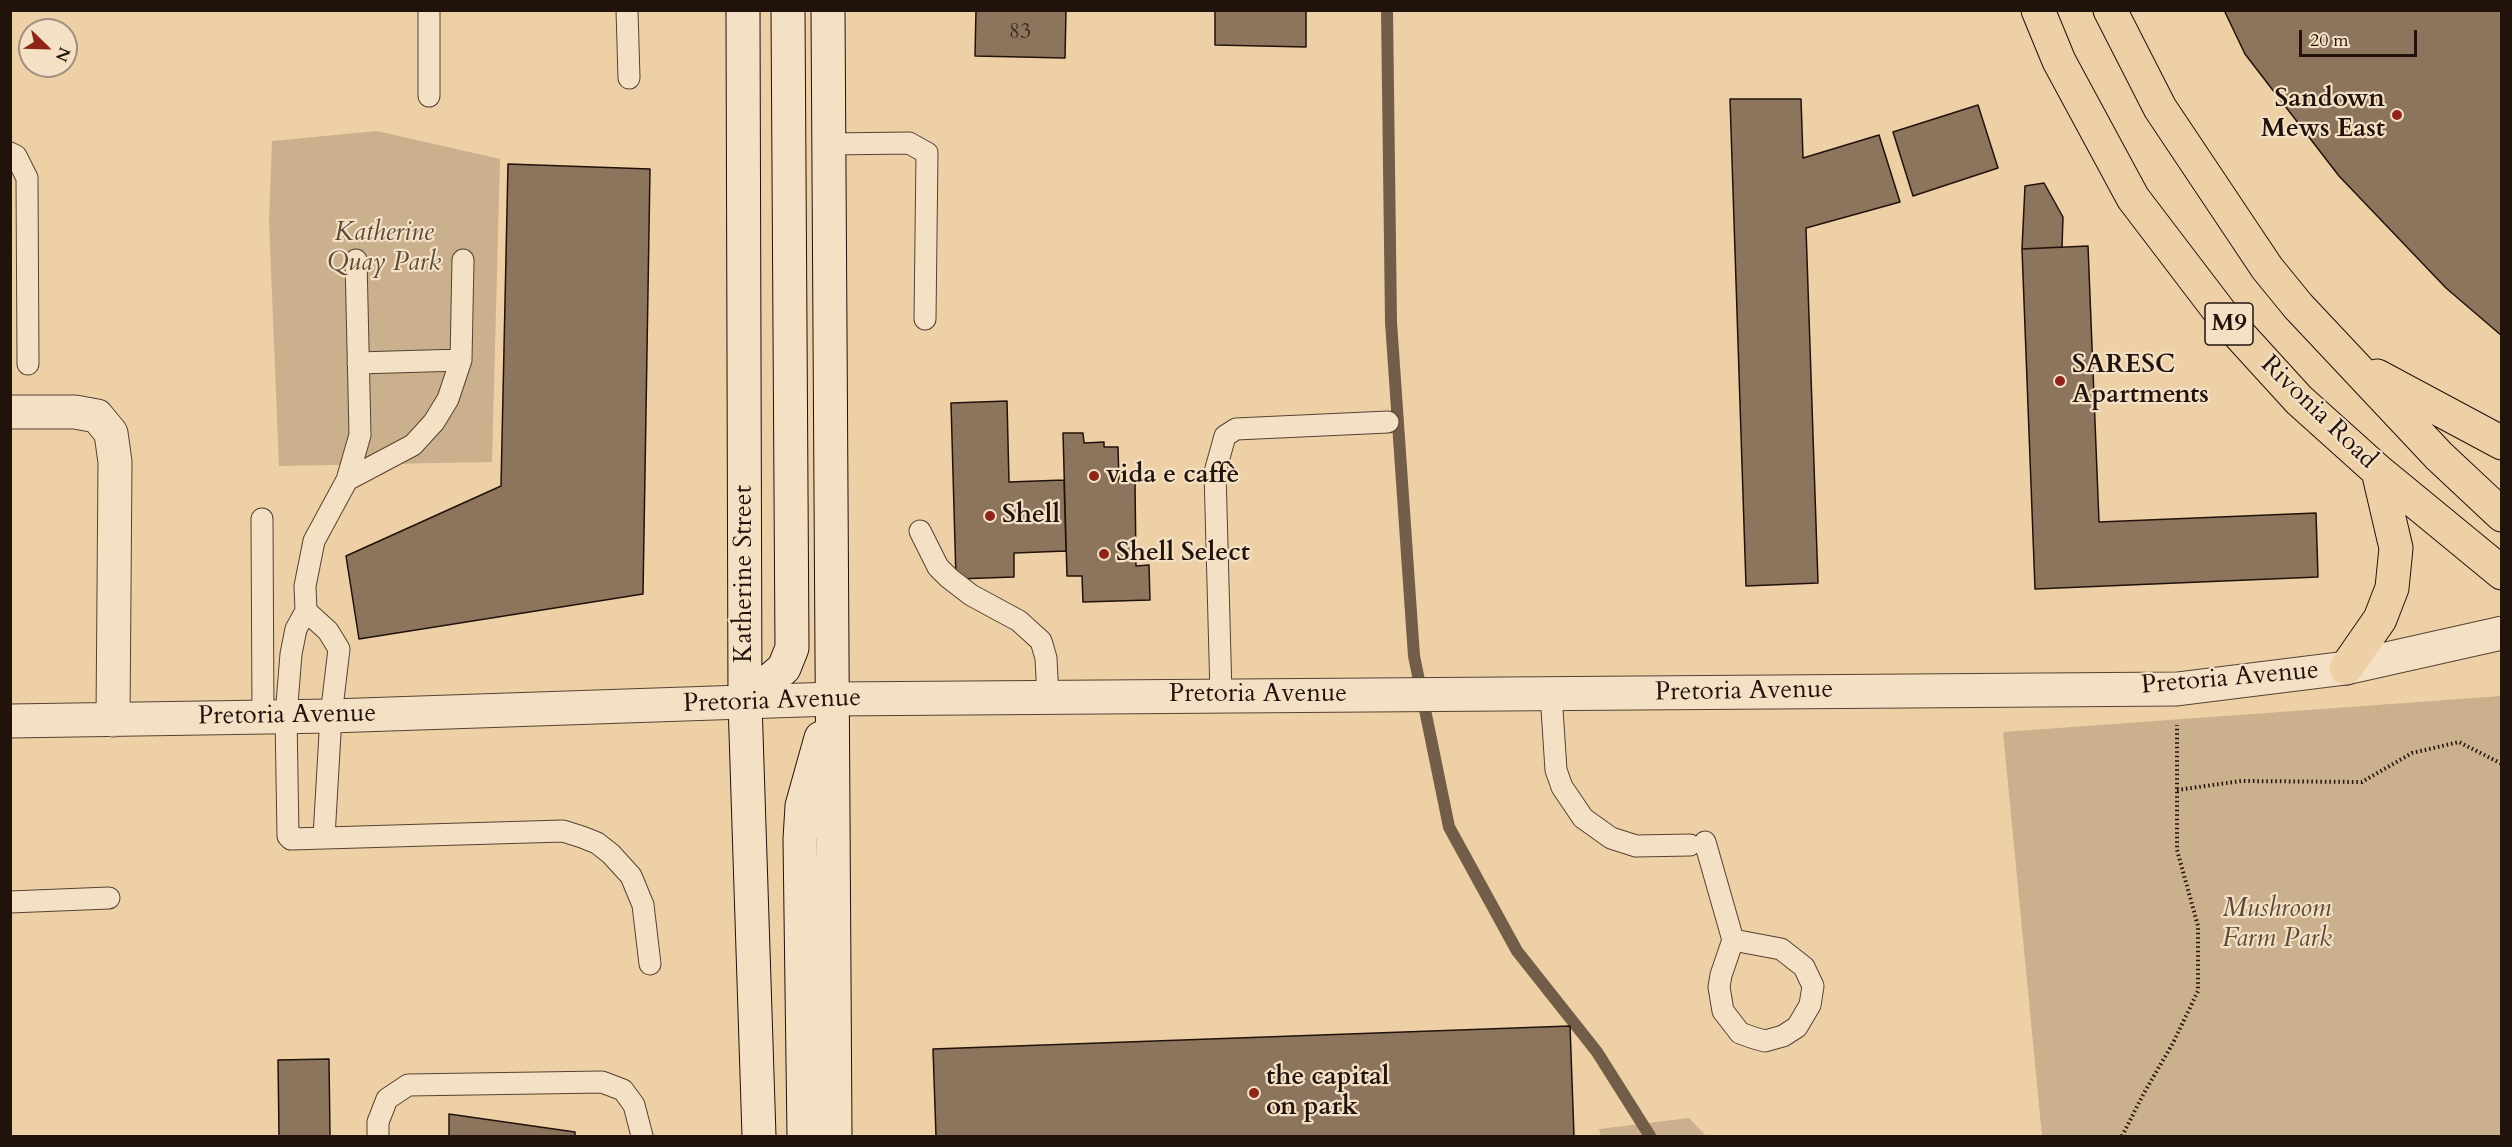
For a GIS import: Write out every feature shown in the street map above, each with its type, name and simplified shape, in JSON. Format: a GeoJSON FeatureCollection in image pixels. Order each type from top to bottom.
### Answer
{"type":"FeatureCollection","features":[{"type":"Feature","properties":{"kind":"main road","name":"Katherine Street"},"geometry":{"type":"LineString","coordinates":[[743,10],[745,702],[759,1137]]}},
{"type":"Feature","properties":{"kind":"main road"},"geometry":{"type":"LineString","coordinates":[[745,702],[784,668],[792,648],[788,10]]}},
{"type":"Feature","properties":{"kind":"main road"},"geometry":{"type":"LineString","coordinates":[[828,10],[835,1137]]}},
{"type":"Feature","properties":{"kind":"main road","name":"Rivonia Road"},"geometry":{"type":"LineString","coordinates":[[2038,10],[2059,62],[2133,198],[2226,320],[2299,400],[2378,471],[2502,573]]}},
{"type":"Feature","properties":{"kind":"main road","name":"M9"},"geometry":{"type":"LineString","coordinates":[[2110,10],[2160,108],[2267,268],[2298,306],[2439,456],[2502,515]]}},
{"type":"Feature","properties":{"kind":"main road"},"geometry":{"type":"LineString","coordinates":[[2352,362],[2502,443]]}},
{"type":"Feature","properties":{"kind":"main road"},"geometry":{"type":"LineString","coordinates":[[10,411],[75,412],[97,416],[111,433],[115,462],[113,720]]}},
{"type":"Feature","properties":{"kind":"main road"},"geometry":{"type":"LineString","coordinates":[[2346,668],[2380,619],[2387,604],[2395,572],[2396,548],[2393,527],[2378,471]]}},
{"type":"Feature","properties":{"kind":"main road","name":"Pretoria Avenue"},"geometry":{"type":"LineString","coordinates":[[10,722],[331,716],[832,699],[1221,694],[1551,694],[2177,688],[2346,668],[2502,633]]}},
{"type":"Feature","properties":{"kind":"main road"},"geometry":{"type":"LineString","coordinates":[[804,1137],[800,839],[802,806],[832,699]]}},
{"type":"Feature","properties":{"kind":"lane"},"geometry":{"type":"LineString","coordinates":[[429,10],[429,96]]}},
{"type":"Feature","properties":{"kind":"lane"},"geometry":{"type":"LineString","coordinates":[[627,10],[629,78]]}},
{"type":"Feature","properties":{"kind":"lane"},"geometry":{"type":"LineString","coordinates":[[830,144],[909,143],[927,153],[925,319]]}},
{"type":"Feature","properties":{"kind":"lane"},"geometry":{"type":"LineString","coordinates":[[10,153],[16,156],[27,178],[28,364]]}},
{"type":"Feature","properties":{"kind":"lane"},"geometry":{"type":"LineString","coordinates":[[274,717],[296,629],[306,611],[305,586],[314,541],[347,480],[360,435],[356,260]]}},
{"type":"Feature","properties":{"kind":"lane"},"geometry":{"type":"LineString","coordinates":[[347,480],[413,445],[434,422],[448,399],[460,360],[463,260]]}},
{"type":"Feature","properties":{"kind":"lane"},"geometry":{"type":"LineString","coordinates":[[358,363],[460,360]]}},
{"type":"Feature","properties":{"kind":"lane"},"geometry":{"type":"LineString","coordinates":[[1221,694],[1215,472],[1225,436],[1236,429],[1388,422]]}},
{"type":"Feature","properties":{"kind":"lane"},"geometry":{"type":"LineString","coordinates":[[262,519],[274,717],[288,836],[291,839],[563,831],[582,837],[597,843],[611,854],[631,876],[643,905],[650,964]]}},
{"type":"Feature","properties":{"kind":"lane"},"geometry":{"type":"LineString","coordinates":[[920,531],[938,567],[949,578],[971,595],[1019,621],[1041,641],[1046,658],[1048,698]]}},
{"type":"Feature","properties":{"kind":"lane"},"geometry":{"type":"LineString","coordinates":[[306,611],[328,631],[339,649],[331,716],[324,837]]}},
{"type":"Feature","properties":{"kind":"lane"},"geometry":{"type":"LineString","coordinates":[[1551,694],[1556,770],[1562,787],[1583,818],[1611,838],[1636,846],[1697,843],[1733,940],[1719,987],[1723,1011],[1740,1033],[1765,1041],[1784,1036],[1797,1027],[1810,1005],[1813,986],[1804,967],[1781,949],[1733,940]]}},
{"type":"Feature","properties":{"kind":"lane"},"geometry":{"type":"LineString","coordinates":[[10,902],[109,898]]}},
{"type":"Feature","properties":{"kind":"lane"},"geometry":{"type":"LineString","coordinates":[[378,1137],[378,1122],[387,1099],[408,1084],[602,1082],[622,1090],[634,1105],[642,1137]]}},
{"type":"Feature","properties":{"kind":"path"},"geometry":{"type":"LineString","coordinates":[[2122,1137],[2144,1093],[2174,1043],[2198,991],[2198,926],[2177,850],[2177,688]]}},
{"type":"Feature","properties":{"kind":"path"},"geometry":{"type":"LineString","coordinates":[[2177,790],[2241,781],[2361,782],[2412,753],[2459,742],[2502,764]]}},
{"type":"Feature","properties":{"kind":"green space","name":"Katherine Quay Park"},"geometry":{"type":"Polygon","coordinates":[[[377,131],[500,159],[492,462],[279,466],[269,221],[272,141],[377,131]]]}},
{"type":"Feature","properties":{"kind":"green space","name":"Mushroom Farm Park"},"geometry":{"type":"Polygon","coordinates":[[[2501,696],[2501,1136],[2042,1136],[2003,732],[2501,696]]]}},
{"type":"Feature","properties":{"kind":"green space"},"geometry":{"type":"Polygon","coordinates":[[[1689,1118],[1706,1136],[1601,1136],[1599,1129],[1689,1118]]]}},
{"type":"Feature","properties":{"kind":"building"},"geometry":{"type":"Polygon","coordinates":[[[976,10],[1066,10],[1065,58],[975,56],[976,10]]]}},
{"type":"Feature","properties":{"kind":"building"},"geometry":{"type":"Polygon","coordinates":[[[1215,10],[1306,10],[1306,47],[1215,45],[1215,10]]]}},
{"type":"Feature","properties":{"kind":"building","name":"Sandown Mews East"},"geometry":{"type":"Polygon","coordinates":[[[2224,10],[2502,10],[2502,336],[2446,288],[2339,176],[2245,54],[2224,10]]]}},
{"type":"Feature","properties":{"kind":"building"},"geometry":{"type":"Polygon","coordinates":[[[1730,99],[1801,99],[1803,158],[1879,135],[1900,202],[1806,228],[1818,583],[1746,586],[1730,99]]]}},
{"type":"Feature","properties":{"kind":"building"},"geometry":{"type":"Polygon","coordinates":[[[1978,105],[1998,168],[1913,196],[1893,132],[1978,105]]]}},
{"type":"Feature","properties":{"kind":"building"},"geometry":{"type":"Polygon","coordinates":[[[508,164],[650,169],[643,594],[359,639],[346,556],[501,486],[508,164]]]}},
{"type":"Feature","properties":{"kind":"building"},"geometry":{"type":"Polygon","coordinates":[[[2044,183],[2063,217],[2062,247],[2022,249],[2025,186],[2044,183]]]}},
{"type":"Feature","properties":{"kind":"building","name":"SARESC Apartments"},"geometry":{"type":"Polygon","coordinates":[[[2088,246],[2099,522],[2316,513],[2318,577],[2035,589],[2022,249],[2088,246]]]}},
{"type":"Feature","properties":{"kind":"building"},"geometry":{"type":"Polygon","coordinates":[[[1007,401],[1009,482],[1064,480],[1066,551],[1014,553],[1014,577],[956,579],[951,403],[1007,401]]]}},
{"type":"Feature","properties":{"kind":"building"},"geometry":{"type":"Polygon","coordinates":[[[1063,433],[1083,433],[1084,443],[1104,442],[1104,447],[1118,447],[1119,482],[1135,482],[1136,566],[1149,565],[1150,600],[1083,602],[1082,576],[1067,576],[1063,433]]]}},
{"type":"Feature","properties":{"kind":"building","name":"the capital on park"},"geometry":{"type":"Polygon","coordinates":[[[1570,1026],[1574,1136],[936,1136],[933,1049],[1570,1026]]]}},
{"type":"Feature","properties":{"kind":"building"},"geometry":{"type":"Polygon","coordinates":[[[329,1059],[330,1136],[279,1136],[278,1060],[329,1059]]]}},
{"type":"Feature","properties":{"kind":"building"},"geometry":{"type":"Polygon","coordinates":[[[449,1114],[575,1132],[575,1136],[449,1136],[449,1114]]]}},
{"type":"Feature","properties":{"kind":"waterway"},"geometry":{"type":"LineString","coordinates":[[1387,10],[1391,322],[1414,656],[1449,827],[1517,951],[1597,1052],[1650,1136]]}},
{"type":"Feature","properties":{"kind":"place","name":"Sandown Mews East"},"geometry":{"type":"Point","coordinates":[2397,115]}},
{"type":"Feature","properties":{"kind":"place","name":"SARESC Apartments"},"geometry":{"type":"Point","coordinates":[2060,381]}},
{"type":"Feature","properties":{"kind":"place","name":"vida e caffè"},"geometry":{"type":"Point","coordinates":[1094,476]}},
{"type":"Feature","properties":{"kind":"place","name":"Shell"},"geometry":{"type":"Point","coordinates":[990,516]}},
{"type":"Feature","properties":{"kind":"place","name":"Shell Select"},"geometry":{"type":"Point","coordinates":[1104,554]}},
{"type":"Feature","properties":{"kind":"place","name":"the capital on park"},"geometry":{"type":"Point","coordinates":[1254,1093]}}]}
